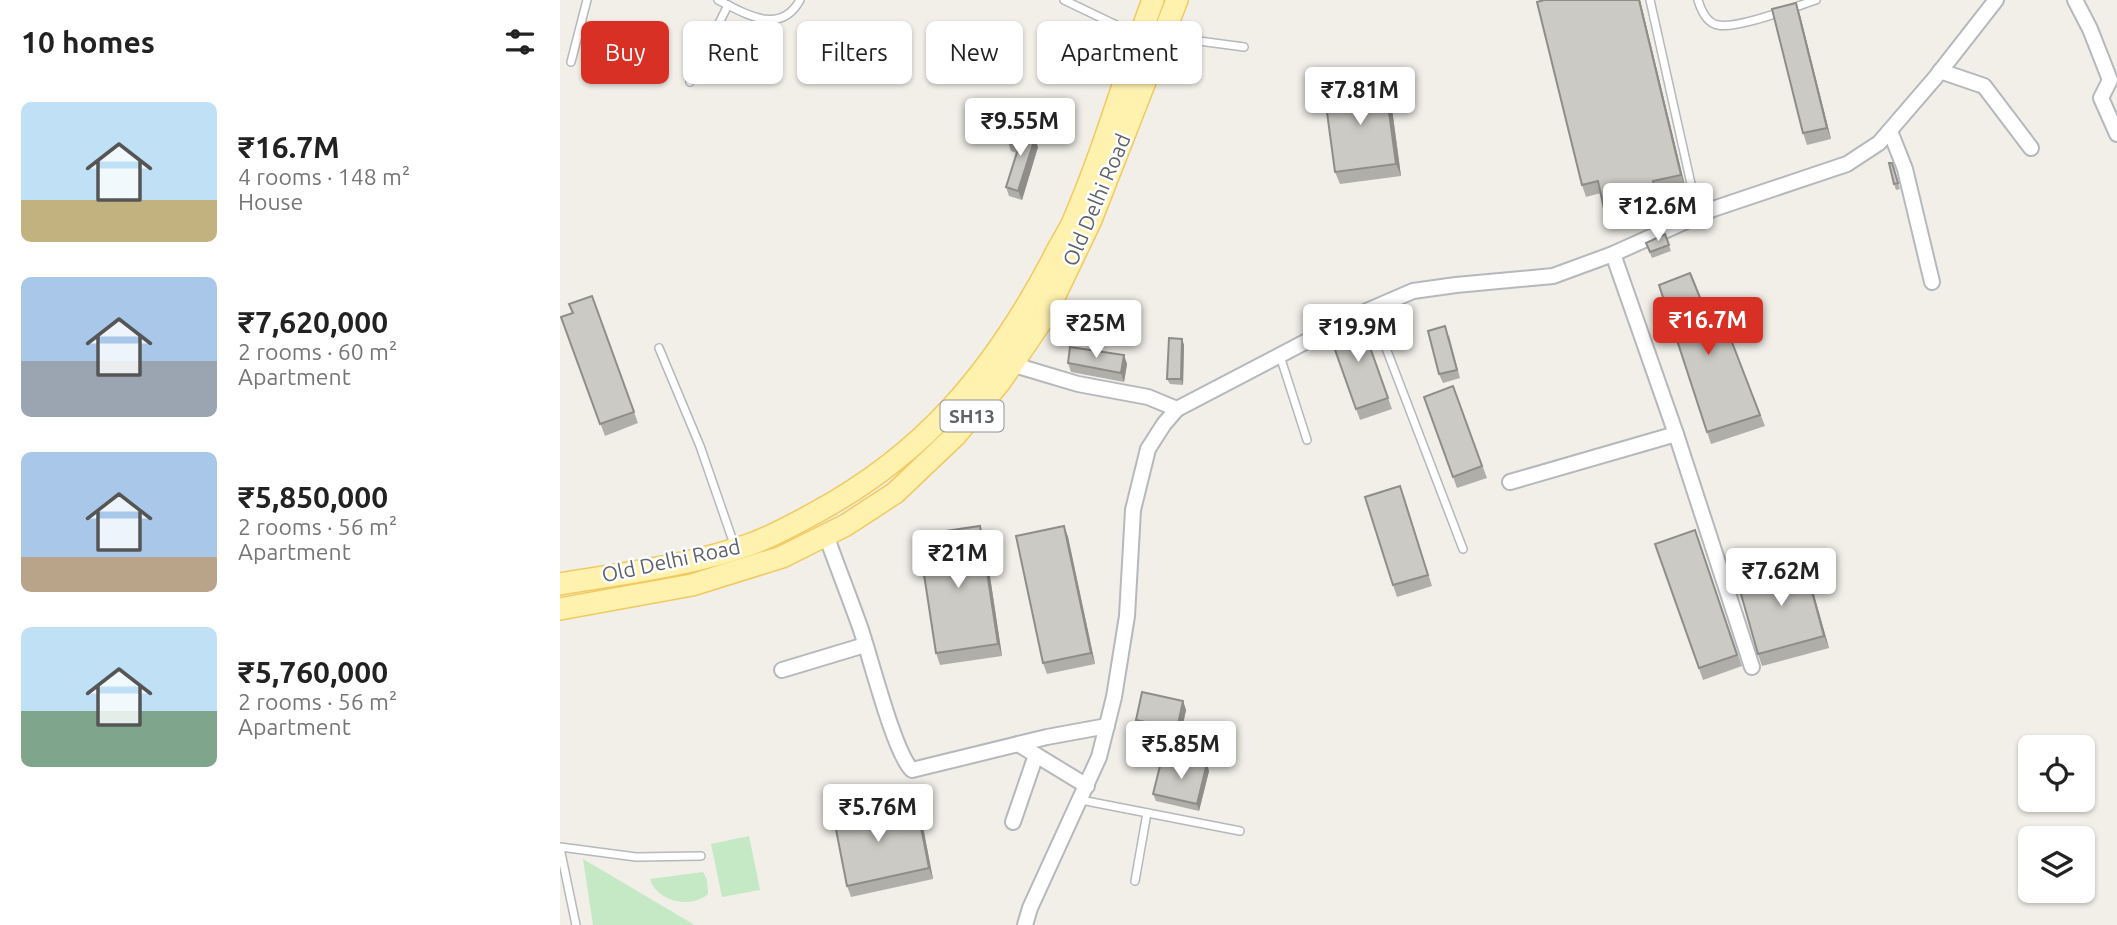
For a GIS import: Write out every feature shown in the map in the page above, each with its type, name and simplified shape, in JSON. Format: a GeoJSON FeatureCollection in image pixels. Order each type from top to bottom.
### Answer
{"type":"FeatureCollection","features":[{"type":"Feature","properties":{"kind":"main road","name":"Old Delhi Road"},"geometry":{"type":"LineString","coordinates":[[1146,21],[1153,0]]}},
{"type":"Feature","properties":{"kind":"main road","name":"Old Delhi Road"},"geometry":{"type":"LineString","coordinates":[[1168,21],[1177,0]]}},
{"type":"Feature","properties":{"kind":"main road","name":"Old Delhi Road"},"geometry":{"type":"LineString","coordinates":[[560,584],[667,566],[735,549],[780,533],[863,486],[919,441],[951,410],[998,353],[1032,300],[1072,224],[1124,84]]}},
{"type":"Feature","properties":{"kind":"main road","name":"Old Delhi Road"},"geometry":{"type":"LineString","coordinates":[[560,609],[692,585],[782,557],[895,493],[955,436],[1000,383],[1045,316],[1091,220],[1144,84]]}},
{"type":"Feature","properties":{"kind":"street"},"geometry":{"type":"LineString","coordinates":[[1025,925],[1030,908],[1099,757],[1114,697],[1127,616],[1133,509],[1148,449],[1177,409],[1371,308],[1413,292],[1553,276],[1613,254],[1698,215],[1847,164],[1879,143],[1996,0]]}},
{"type":"Feature","properties":{"kind":"street"},"geometry":{"type":"LineString","coordinates":[[2076,0],[2110,79],[2101,99],[2117,134]]}},
{"type":"Feature","properties":{"kind":"street"},"geometry":{"type":"LineString","coordinates":[[1940,71],[1984,86],[2031,148]]}},
{"type":"Feature","properties":{"kind":"street"},"geometry":{"type":"LineString","coordinates":[[1889,131],[1905,169],[1931,282]]}},
{"type":"Feature","properties":{"kind":"street"},"geometry":{"type":"LineString","coordinates":[[1613,254],[1752,667]]}},
{"type":"Feature","properties":{"kind":"street"},"geometry":{"type":"LineString","coordinates":[[1011,364],[1078,384],[1148,397],[1177,409]]}},
{"type":"Feature","properties":{"kind":"street"},"geometry":{"type":"LineString","coordinates":[[1510,482],[1676,435]]}},
{"type":"Feature","properties":{"kind":"street"},"geometry":{"type":"LineString","coordinates":[[825,535],[906,762],[912,770],[1107,726]]}},
{"type":"Feature","properties":{"kind":"street"},"geometry":{"type":"LineString","coordinates":[[782,670],[866,645]]}},
{"type":"Feature","properties":{"kind":"street"},"geometry":{"type":"LineString","coordinates":[[1018,744],[1084,793]]}},
{"type":"Feature","properties":{"kind":"street"},"geometry":{"type":"LineString","coordinates":[[1013,822],[1036,755]]}},
{"type":"Feature","properties":{"kind":"lane"},"geometry":{"type":"LineString","coordinates":[[571,62],[587,0]]}},
{"type":"Feature","properties":{"kind":"lane"},"geometry":{"type":"LineString","coordinates":[[718,0],[765,20],[775,21],[790,15],[800,0]]}},
{"type":"Feature","properties":{"kind":"lane"},"geometry":{"type":"LineString","coordinates":[[1064,0],[1107,21]]}},
{"type":"Feature","properties":{"kind":"lane"},"geometry":{"type":"LineString","coordinates":[[1650,0],[1698,215]]}},
{"type":"Feature","properties":{"kind":"lane"},"geometry":{"type":"LineString","coordinates":[[1698,0],[1707,19],[1717,25],[1737,24],[1816,0]]}},
{"type":"Feature","properties":{"kind":"lane"},"geometry":{"type":"LineString","coordinates":[[720,21],[728,5]]}},
{"type":"Feature","properties":{"kind":"lane"},"geometry":{"type":"LineString","coordinates":[[1202,41],[1244,47]]}},
{"type":"Feature","properties":{"kind":"lane"},"geometry":{"type":"LineString","coordinates":[[1371,308],[1463,549]]}},
{"type":"Feature","properties":{"kind":"lane"},"geometry":{"type":"LineString","coordinates":[[659,348],[699,446],[735,549]]}},
{"type":"Feature","properties":{"kind":"lane"},"geometry":{"type":"LineString","coordinates":[[1280,356],[1307,440]]}},
{"type":"Feature","properties":{"kind":"lane"},"geometry":{"type":"LineString","coordinates":[[1084,793],[1147,813],[1240,831]]}},
{"type":"Feature","properties":{"kind":"lane"},"geometry":{"type":"LineString","coordinates":[[1135,881],[1147,813]]}},
{"type":"Feature","properties":{"kind":"lane"},"geometry":{"type":"LineString","coordinates":[[576,925],[560,847],[636,857],[701,856]]}},
{"type":"Feature","properties":{"kind":"green space"},"geometry":{"type":"Polygon","coordinates":[[[749,836],[760,890],[722,897],[711,844],[749,836]]]}},
{"type":"Feature","properties":{"kind":"green space"},"geometry":{"type":"Polygon","coordinates":[[[583,859],[693,924],[693,925],[593,925],[583,859]]]}},
{"type":"Feature","properties":{"kind":"green space"},"geometry":{"type":"Polygon","coordinates":[[[703,872],[707,880],[708,894],[693,901],[667,898],[654,887],[650,879],[703,872]]]}},
{"type":"Feature","properties":{"kind":"building"},"geometry":{"type":"Polygon","coordinates":[[[1639,0],[1681,175],[1653,181],[1657,196],[1604,209],[1598,181],[1582,185],[1537,2],[1639,0]]]}},
{"type":"Feature","properties":{"kind":"building"},"geometry":{"type":"Polygon","coordinates":[[[1796,3],[1827,128],[1803,133],[1772,9],[1796,3]]]}},
{"type":"Feature","properties":{"kind":"building"},"geometry":{"type":"Polygon","coordinates":[[[1385,82],[1396,164],[1335,172],[1324,90],[1385,82]]]}},
{"type":"Feature","properties":{"kind":"building"},"geometry":{"type":"Polygon","coordinates":[[[1012,130],[1035,138],[1018,191],[1006,187],[1019,146],[1008,142],[1012,130]]]}},
{"type":"Feature","properties":{"kind":"building"},"geometry":{"type":"Polygon","coordinates":[[[1889,163],[1892,163],[1898,183],[1894,184],[1889,163]]]}},
{"type":"Feature","properties":{"kind":"building"},"geometry":{"type":"Polygon","coordinates":[[[1665,234],[1669,245],[1650,252],[1646,243],[1665,234]]]}},
{"type":"Feature","properties":{"kind":"building"},"geometry":{"type":"Polygon","coordinates":[[[1690,273],[1705,310],[1718,306],[1760,415],[1707,432],[1659,285],[1690,273]]]}},
{"type":"Feature","properties":{"kind":"building"},"geometry":{"type":"Polygon","coordinates":[[[592,296],[634,412],[600,424],[561,317],[573,313],[569,304],[592,296]]]}},
{"type":"Feature","properties":{"kind":"building"},"geometry":{"type":"Polygon","coordinates":[[[1360,319],[1388,398],[1356,409],[1328,330],[1360,319]]]}},
{"type":"Feature","properties":{"kind":"building"},"geometry":{"type":"Polygon","coordinates":[[[1445,326],[1457,370],[1439,374],[1428,331],[1445,326]]]}},
{"type":"Feature","properties":{"kind":"building"},"geometry":{"type":"Polygon","coordinates":[[[1169,338],[1182,339],[1181,379],[1167,379],[1169,338]]]}},
{"type":"Feature","properties":{"kind":"building"},"geometry":{"type":"Polygon","coordinates":[[[1070,347],[1124,355],[1121,373],[1068,363],[1070,347]]]}},
{"type":"Feature","properties":{"kind":"building"},"geometry":{"type":"Polygon","coordinates":[[[1453,386],[1482,466],[1453,477],[1424,397],[1453,386]]]}},
{"type":"Feature","properties":{"kind":"building"},"geometry":{"type":"Polygon","coordinates":[[[1400,486],[1428,575],[1393,585],[1365,497],[1400,486]]]}},
{"type":"Feature","properties":{"kind":"building"},"geometry":{"type":"Polygon","coordinates":[[[980,526],[998,644],[936,653],[918,535],[980,526]]]}},
{"type":"Feature","properties":{"kind":"building"},"geometry":{"type":"Polygon","coordinates":[[[1064,526],[1091,653],[1043,663],[1016,536],[1064,526]]]}},
{"type":"Feature","properties":{"kind":"building"},"geometry":{"type":"Polygon","coordinates":[[[1695,530],[1737,655],[1699,668],[1655,544],[1695,530]]]}},
{"type":"Feature","properties":{"kind":"building"},"geometry":{"type":"Polygon","coordinates":[[[1804,562],[1824,636],[1758,654],[1737,580],[1804,562]]]}},
{"type":"Feature","properties":{"kind":"building"},"geometry":{"type":"Polygon","coordinates":[[[1142,692],[1183,701],[1177,729],[1136,720],[1142,692]]]}},
{"type":"Feature","properties":{"kind":"building"},"geometry":{"type":"Polygon","coordinates":[[[1188,759],[1207,763],[1197,804],[1153,794],[1161,762],[1186,767],[1188,759]]]}},
{"type":"Feature","properties":{"kind":"building"},"geometry":{"type":"Polygon","coordinates":[[[878,801],[882,824],[919,817],[929,868],[847,886],[832,809],[878,801]]]}}]}
